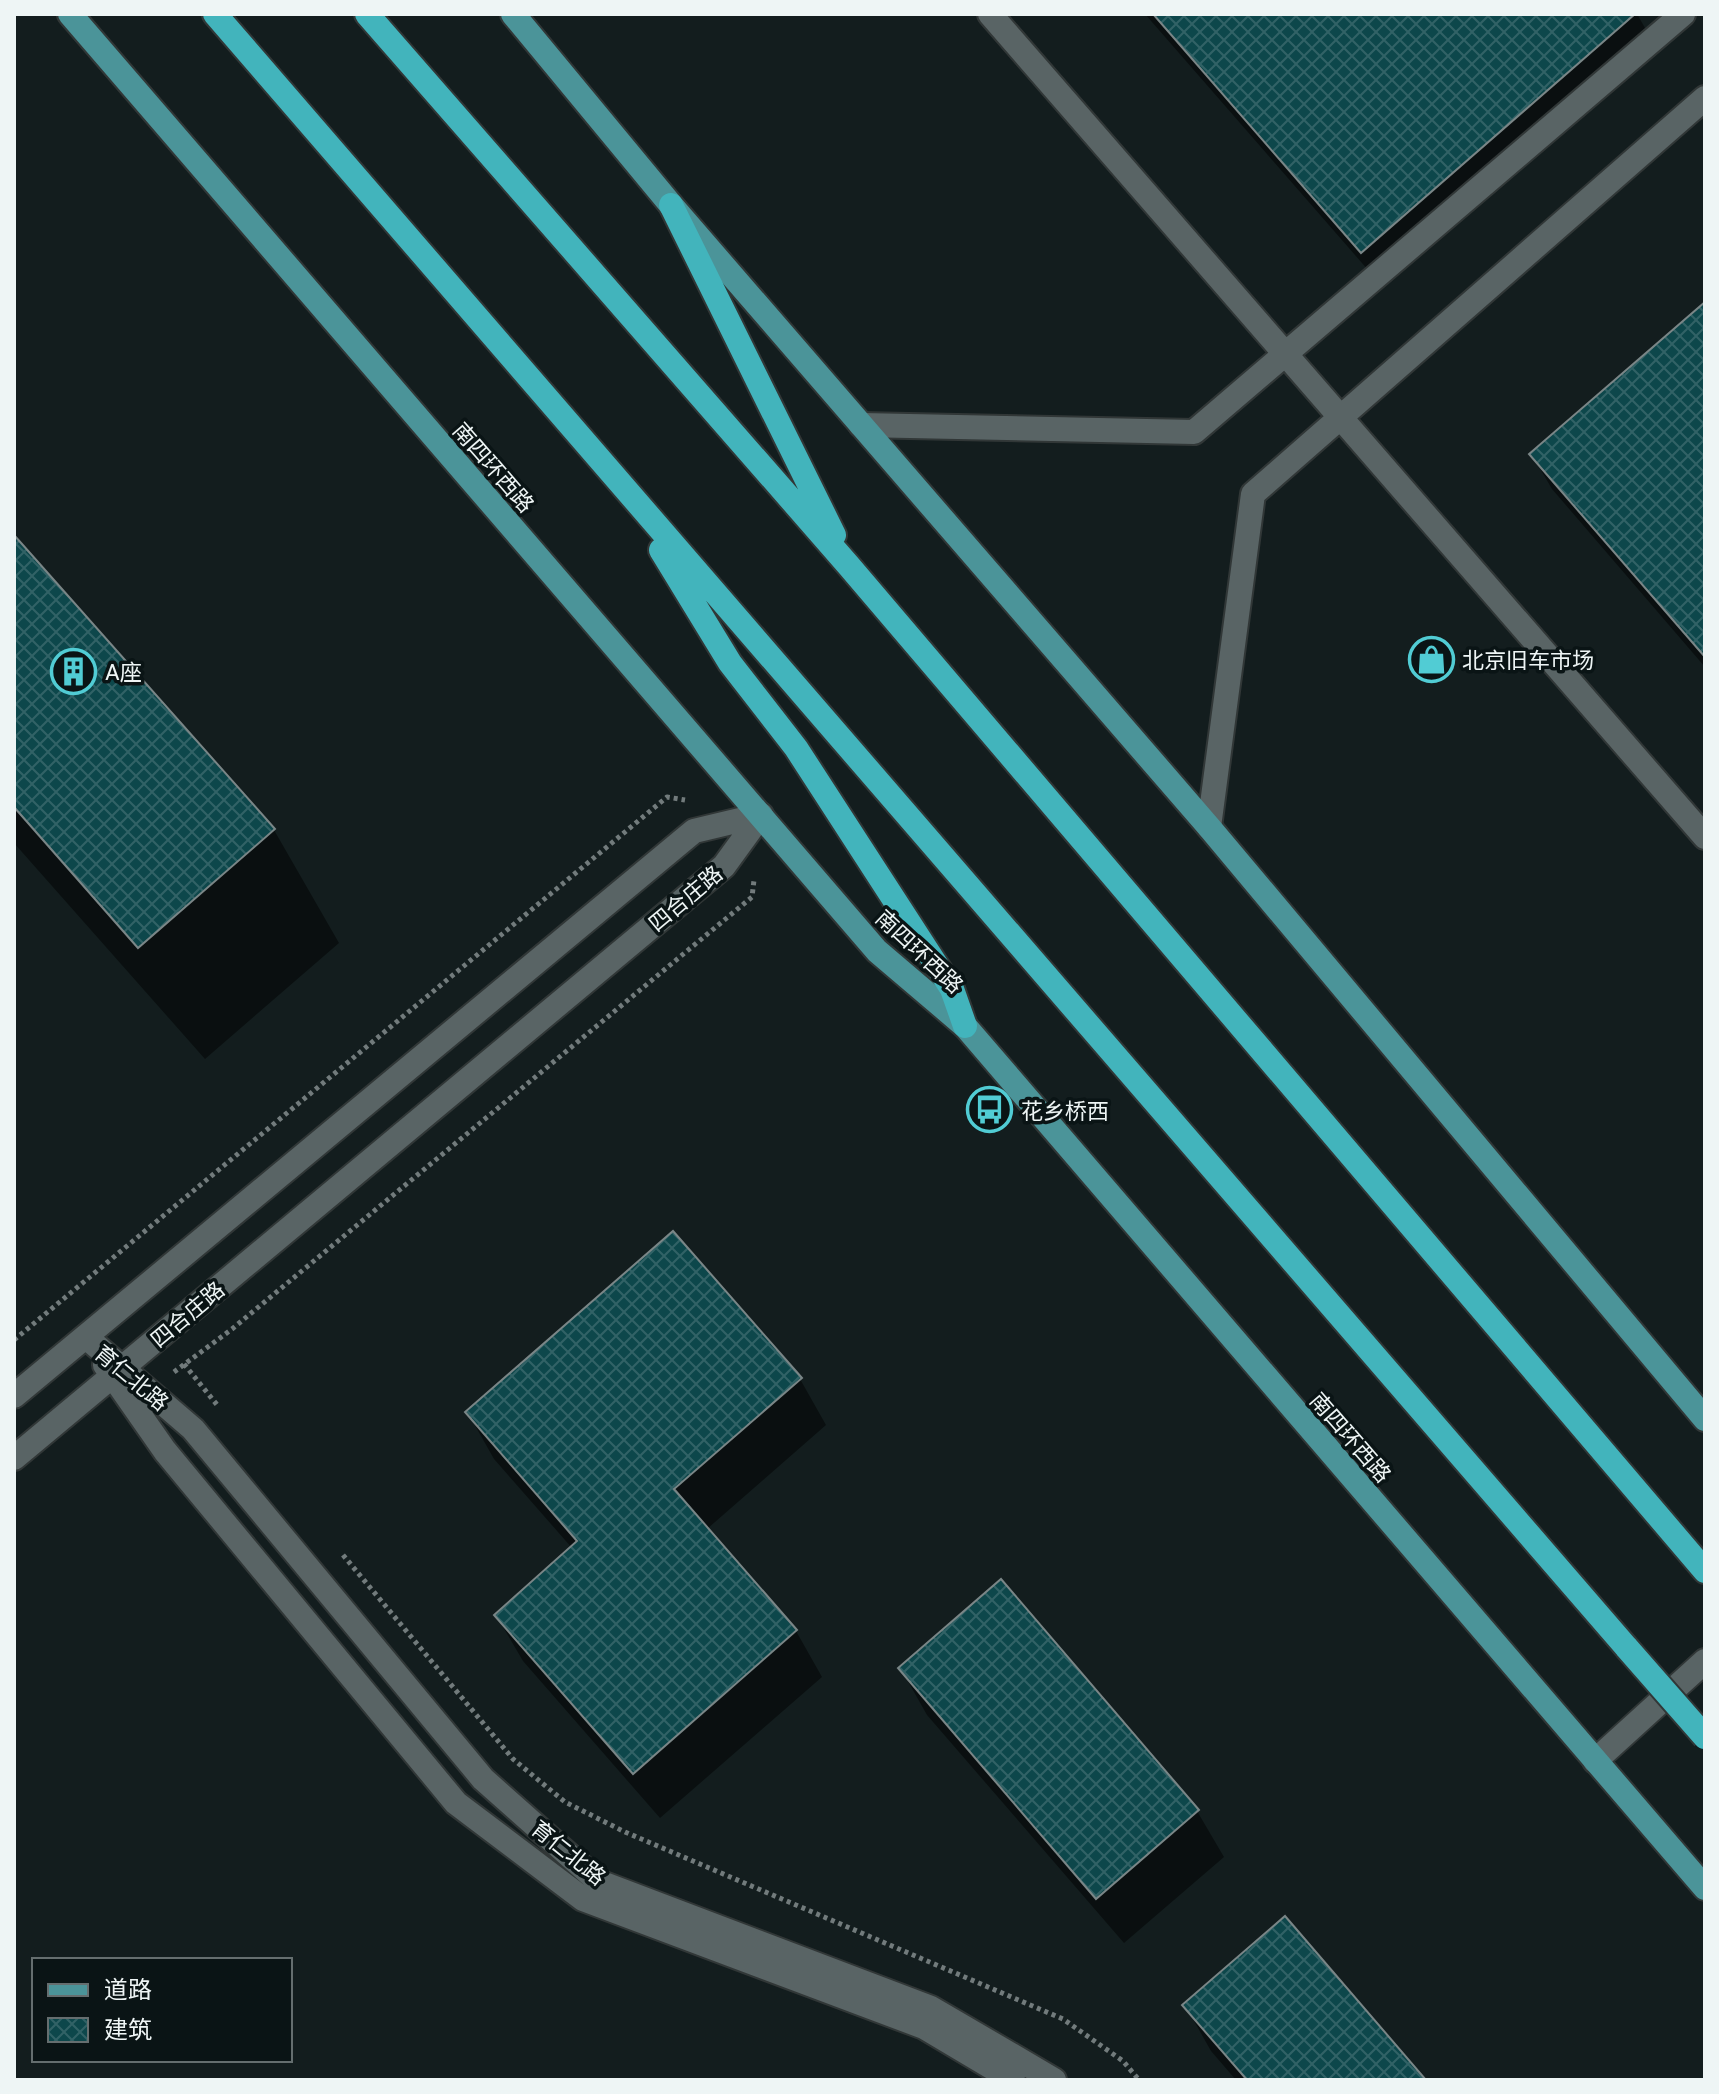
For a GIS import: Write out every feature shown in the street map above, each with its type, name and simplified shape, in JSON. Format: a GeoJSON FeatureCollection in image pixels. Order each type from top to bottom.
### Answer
{"type":"FeatureCollection","features":[{"type":"Feature","properties":{"kind":"highway"},"geometry":{"type":"LineString","coordinates":[[215,14],[1705,1737]]}},
{"type":"Feature","properties":{"kind":"highway"},"geometry":{"type":"LineString","coordinates":[[367,14],[849,566],[1705,1571]]}},
{"type":"Feature","properties":{"kind":"highway"},"geometry":{"type":"LineString","coordinates":[[671,205],[849,566]]}},
{"type":"Feature","properties":{"kind":"highway"},"geometry":{"type":"LineString","coordinates":[[622,487],[730,663],[796,748],[952,989],[965,1026]]}},
{"type":"Feature","properties":{"kind":"main road","name":"南四环西路"},"geometry":{"type":"LineString","coordinates":[[70,14],[877,951],[965,1026],[1705,1888]]}},
{"type":"Feature","properties":{"kind":"main road"},"geometry":{"type":"LineString","coordinates":[[513,14],[671,205],[1209,827],[1705,1419]]}},
{"type":"Feature","properties":{"kind":"street"},"geometry":{"type":"LineString","coordinates":[[990,14],[1705,837]]}},
{"type":"Feature","properties":{"kind":"street"},"geometry":{"type":"LineString","coordinates":[[861,425],[1194,432],[1683,14]]}},
{"type":"Feature","properties":{"kind":"street"},"geometry":{"type":"LineString","coordinates":[[1209,827],[1253,494],[1705,98]]}},
{"type":"Feature","properties":{"kind":"street","name":"四合庄路"},"geometry":{"type":"LineString","coordinates":[[14,1396],[694,831],[761,815]]}},
{"type":"Feature","properties":{"kind":"street","name":"四合庄路"},"geometry":{"type":"LineString","coordinates":[[14,1458],[724,866],[761,815]]}},
{"type":"Feature","properties":{"kind":"street","name":"育仁北路"},"geometry":{"type":"LineString","coordinates":[[86,1337],[118,1372],[165,1451],[456,1803],[583,1899],[924,2027],[1013,2080]]}},
{"type":"Feature","properties":{"kind":"street","name":"育仁北路"},"geometry":{"type":"LineString","coordinates":[[118,1372],[148,1390],[193,1429],[483,1779],[599,1882],[931,2008],[1054,2080]]}},
{"type":"Feature","properties":{"kind":"street"},"geometry":{"type":"LineString","coordinates":[[1595,1761],[1705,1661]]}},
{"type":"Feature","properties":{"kind":"path"},"geometry":{"type":"LineString","coordinates":[[14,1340],[667,797],[698,803]]}},
{"type":"Feature","properties":{"kind":"path"},"geometry":{"type":"LineString","coordinates":[[148,1390],[245,1319],[752,897],[755,870]]}},
{"type":"Feature","properties":{"kind":"path"},"geometry":{"type":"LineString","coordinates":[[184,1364],[219,1407]]}},
{"type":"Feature","properties":{"kind":"path"},"geometry":{"type":"LineString","coordinates":[[341,1552],[513,1759],[565,1802],[625,1832],[1063,2019],[1123,2061],[1139,2080]]}},
{"type":"Feature","properties":{"kind":"building"},"geometry":{"type":"Polygon","coordinates":[[[1153,14],[1635,14],[1361,253],[1153,14]]]}},
{"type":"Feature","properties":{"kind":"building"},"geometry":{"type":"Polygon","coordinates":[[[1705,302],[1705,657],[1529,454],[1705,302]]]}},
{"type":"Feature","properties":{"kind":"building","name":"A座"},"geometry":{"type":"Polygon","coordinates":[[[14,535],[275,829],[138,948],[14,807],[14,535]]]}},
{"type":"Feature","properties":{"kind":"building"},"geometry":{"type":"Polygon","coordinates":[[[673,1231],[802,1378],[674,1489],[797,1630],[633,1774],[494,1615],[577,1541],[465,1412],[673,1231]]]}},
{"type":"Feature","properties":{"kind":"building"},"geometry":{"type":"Polygon","coordinates":[[[1001,1579],[1199,1810],[1096,1899],[898,1668],[1001,1579]]]}},
{"type":"Feature","properties":{"kind":"building"},"geometry":{"type":"Polygon","coordinates":[[[1285,1916],[1426,2080],[1247,2080],[1182,2005],[1285,1916]]]}},
{"type":"Feature","properties":{"kind":"place","name":"北京旧车市场"},"geometry":{"type":"Point","coordinates":[1431,659]}},
{"type":"Feature","properties":{"kind":"place","name":"A座"},"geometry":{"type":"Point","coordinates":[74,671]}},
{"type":"Feature","properties":{"kind":"place","name":"花乡桥西"},"geometry":{"type":"Point","coordinates":[990,1110]}}]}
